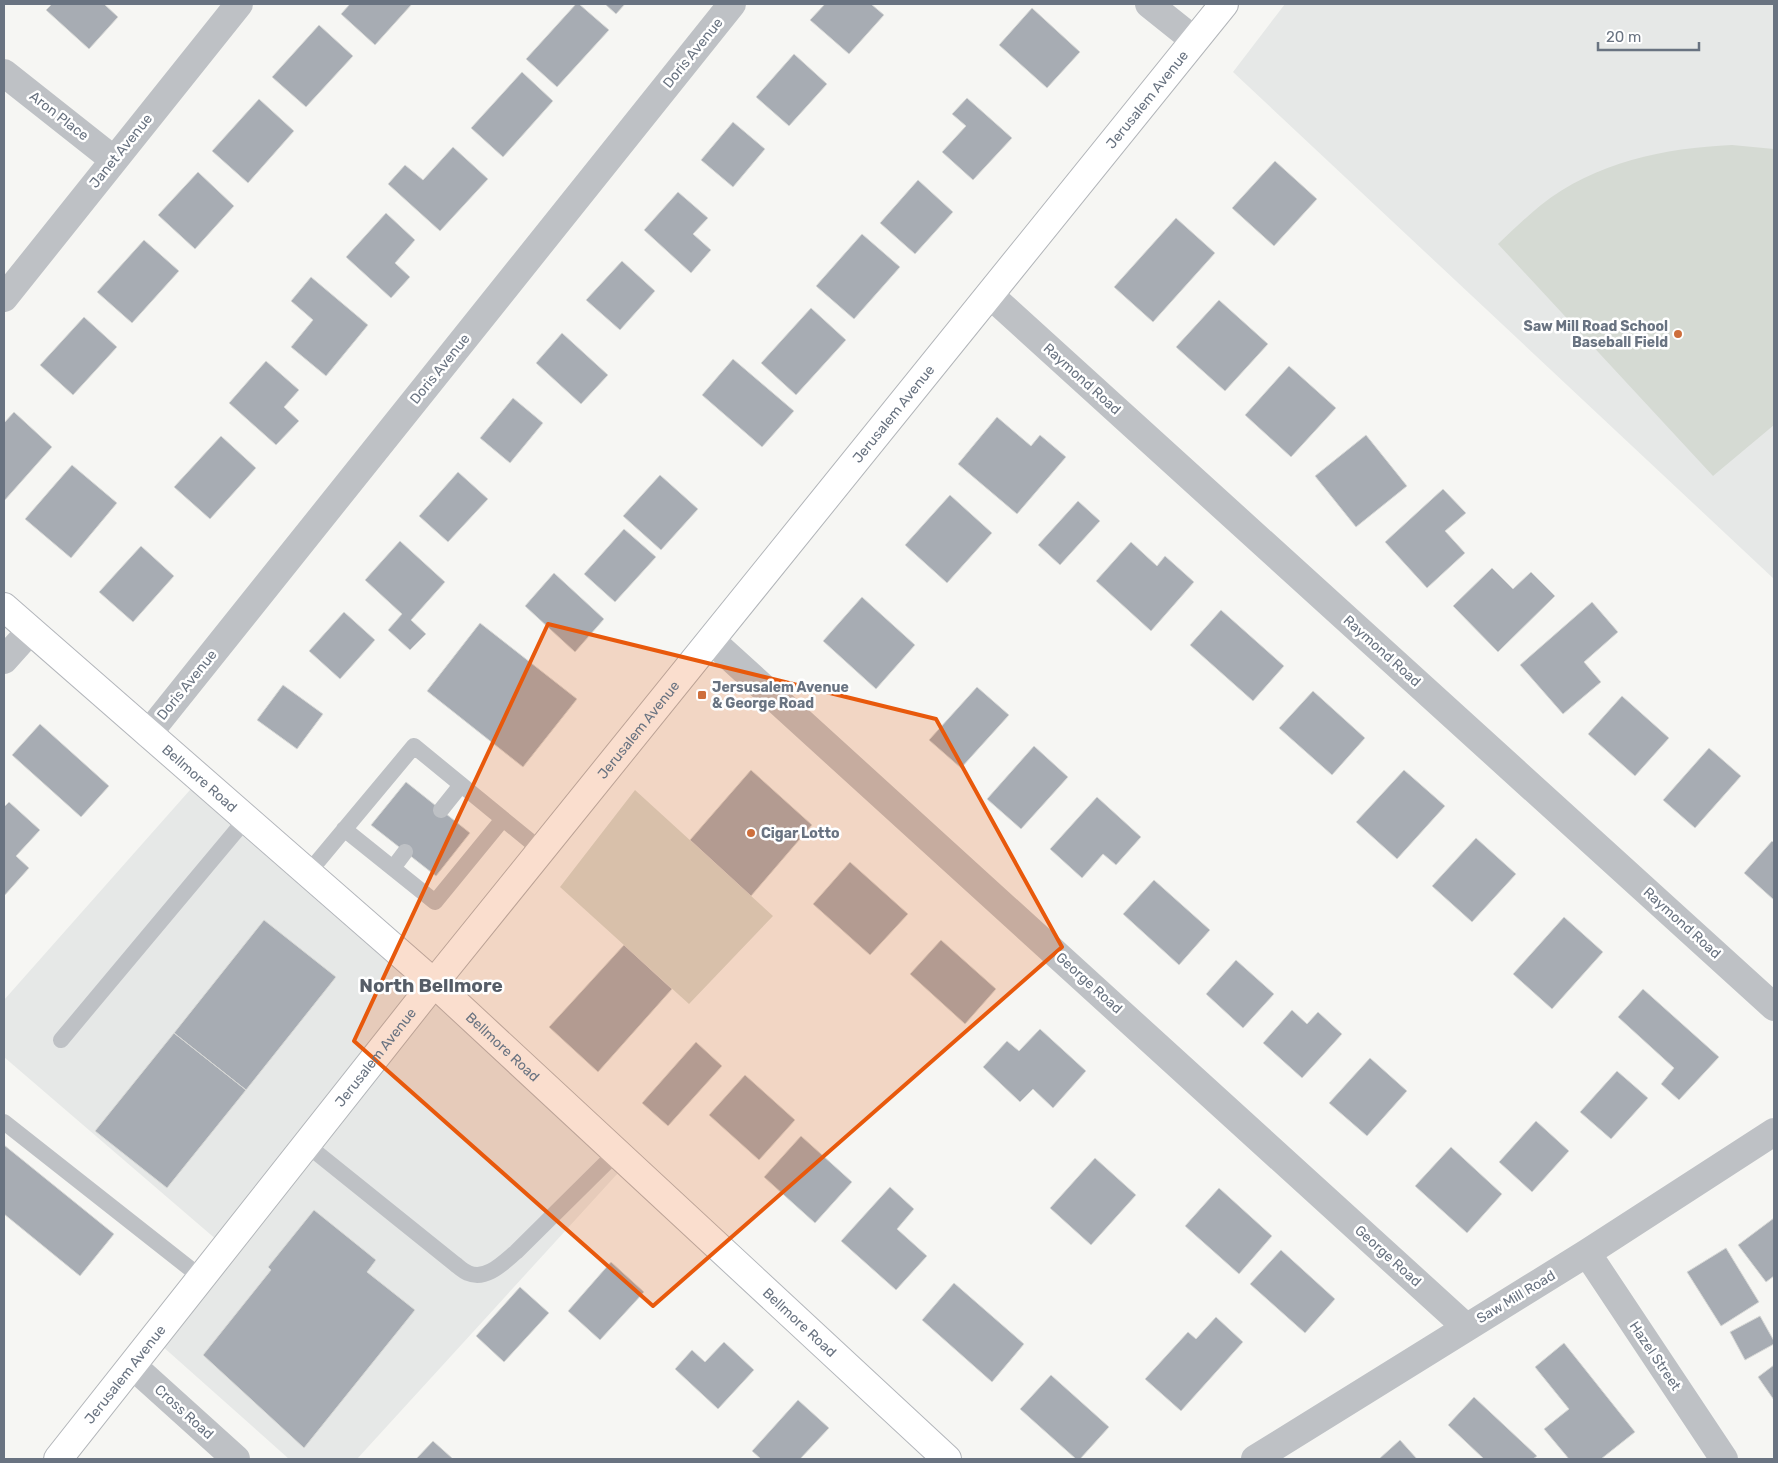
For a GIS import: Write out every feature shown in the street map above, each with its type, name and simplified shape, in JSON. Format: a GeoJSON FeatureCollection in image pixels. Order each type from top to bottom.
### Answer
{"type":"FeatureCollection","features":[{"type":"Feature","properties":{"kind":"main road","name":"Jerusalem Avenue"},"geometry":{"type":"LineString","coordinates":[[58,1459],[434,983],[1224,4]]}},
{"type":"Feature","properties":{"kind":"main road","name":"Bellmore Road"},"geometry":{"type":"LineString","coordinates":[[4,607],[434,983],[947,1459]]}},
{"type":"Feature","properties":{"kind":"street","name":"Janet Avenue"},"geometry":{"type":"LineString","coordinates":[[4,298],[239,4]]}},
{"type":"Feature","properties":{"kind":"street","name":"Doris Avenue"},"geometry":{"type":"LineString","coordinates":[[148,734],[732,4]]}},
{"type":"Feature","properties":{"kind":"street"},"geometry":{"type":"LineString","coordinates":[[1149,4],[1194,40]]}},
{"type":"Feature","properties":{"kind":"street","name":"Aron Place"},"geometry":{"type":"LineString","coordinates":[[4,73],[114,160]]}},
{"type":"Feature","properties":{"kind":"street","name":"Raymond Road"},"geometry":{"type":"LineString","coordinates":[[990,295],[1774,1007]]}},
{"type":"Feature","properties":{"kind":"street"},"geometry":{"type":"LineString","coordinates":[[4,660],[30,631]]}},
{"type":"Feature","properties":{"kind":"street","name":"George Road"},"geometry":{"type":"LineString","coordinates":[[711,640],[1466,1327]]}},
{"type":"Feature","properties":{"kind":"street","name":"Saw Mill Road"},"geometry":{"type":"LineString","coordinates":[[1255,1459],[1587,1253],[1774,1132]]}},
{"type":"Feature","properties":{"kind":"street","name":"Hazel Street"},"geometry":{"type":"LineString","coordinates":[[1587,1253],[1724,1459]]}},
{"type":"Feature","properties":{"kind":"street","name":"Cross Road"},"geometry":{"type":"LineString","coordinates":[[133,1366],[236,1459]]}},
{"type":"Feature","properties":{"kind":"lane"},"geometry":{"type":"LineString","coordinates":[[308,873],[414,746],[541,850]]}},
{"type":"Feature","properties":{"kind":"lane"},"geometry":{"type":"LineString","coordinates":[[440,810],[461,785]]}},
{"type":"Feature","properties":{"kind":"lane"},"geometry":{"type":"LineString","coordinates":[[61,1040],[246,819]]}},
{"type":"Feature","properties":{"kind":"lane"},"geometry":{"type":"LineString","coordinates":[[344,829],[435,902],[503,819]]}},
{"type":"Feature","properties":{"kind":"lane"},"geometry":{"type":"LineString","coordinates":[[392,868],[405,852]]}},
{"type":"Feature","properties":{"kind":"lane"},"geometry":{"type":"LineString","coordinates":[[4,1122],[202,1278]]}},
{"type":"Feature","properties":{"kind":"lane"},"geometry":{"type":"LineString","coordinates":[[307,1145],[455,1264],[468,1273],[479,1276],[498,1268],[516,1252],[617,1152]]}},
{"type":"Feature","properties":{"kind":"highlighted area"},"geometry":{"type":"Polygon","coordinates":[[[548,624],[936,719],[1062,947],[653,1306],[354,1041],[548,624]]]}},
{"type":"Feature","properties":{"kind":"shaded area"},"geometry":{"type":"Polygon","coordinates":[[[1285,4],[1774,4],[1774,579],[1233,72],[1285,4]]]}},
{"type":"Feature","properties":{"kind":"shaded area","name":"Saw Mill Road School Baseball Field"},"geometry":{"type":"Polygon","coordinates":[[[1732,145],[1774,149],[1774,425],[1713,476],[1498,244],[1535,210],[1562,190],[1607,168],[1656,154],[1732,145]]]}},
{"type":"Feature","properties":{"kind":"shaded area"},"geometry":{"type":"Polygon","coordinates":[[[205,773],[629,1161],[357,1459],[289,1459],[161,1345],[232,1253],[4,1057],[4,1000],[205,773]]]}},
{"type":"Feature","properties":{"kind":"shaded area"},"geometry":{"type":"Polygon","coordinates":[[[635,790],[773,916],[689,1004],[560,887],[635,790]]]}},
{"type":"Feature","properties":{"kind":"building"},"geometry":{"type":"Polygon","coordinates":[[[52,4],[104,4],[118,17],[89,49],[46,10],[52,4]]]}},
{"type":"Feature","properties":{"kind":"building"},"geometry":{"type":"Polygon","coordinates":[[[350,4],[412,4],[375,45],[341,14],[350,4]]]}},
{"type":"Feature","properties":{"kind":"building"},"geometry":{"type":"Polygon","coordinates":[[[576,4],[579,4],[609,30],[557,87],[526,59],[576,4]]]}},
{"type":"Feature","properties":{"kind":"building"},"geometry":{"type":"Polygon","coordinates":[[[605,4],[625,4],[616,14],[605,4]]]}},
{"type":"Feature","properties":{"kind":"building"},"geometry":{"type":"Polygon","coordinates":[[[825,4],[871,4],[884,15],[849,54],[810,20],[825,4]]]}},
{"type":"Feature","properties":{"kind":"building"},"geometry":{"type":"Polygon","coordinates":[[[1032,8],[1080,52],[1047,88],[999,45],[1032,8]]]}},
{"type":"Feature","properties":{"kind":"building"},"geometry":{"type":"Polygon","coordinates":[[[319,25],[353,56],[306,107],[272,77],[319,25]]]}},
{"type":"Feature","properties":{"kind":"building"},"geometry":{"type":"Polygon","coordinates":[[[794,54],[827,84],[789,126],[756,97],[794,54]]]}},
{"type":"Feature","properties":{"kind":"building"},"geometry":{"type":"Polygon","coordinates":[[[522,72],[553,101],[503,157],[471,128],[522,72]]]}},
{"type":"Feature","properties":{"kind":"building"},"geometry":{"type":"Polygon","coordinates":[[[967,98],[1012,138],[973,180],[942,152],[966,126],[952,114],[967,98]]]}},
{"type":"Feature","properties":{"kind":"building"},"geometry":{"type":"Polygon","coordinates":[[[259,99],[294,131],[248,183],[212,151],[259,99]]]}},
{"type":"Feature","properties":{"kind":"building"},"geometry":{"type":"Polygon","coordinates":[[[733,122],[765,149],[733,187],[701,160],[733,122]]]}},
{"type":"Feature","properties":{"kind":"building"},"geometry":{"type":"Polygon","coordinates":[[[453,147],[488,179],[440,231],[388,184],[405,165],[423,180],[453,147]]]}},
{"type":"Feature","properties":{"kind":"building"},"geometry":{"type":"Polygon","coordinates":[[[1275,161],[1317,199],[1274,246],[1232,208],[1275,161]]]}},
{"type":"Feature","properties":{"kind":"building"},"geometry":{"type":"Polygon","coordinates":[[[198,172],[234,206],[195,249],[158,215],[198,172]]]}},
{"type":"Feature","properties":{"kind":"building"},"geometry":{"type":"Polygon","coordinates":[[[918,180],[953,212],[915,254],[880,223],[918,180]]]}},
{"type":"Feature","properties":{"kind":"building"},"geometry":{"type":"Polygon","coordinates":[[[678,192],[708,218],[693,234],[711,250],[691,273],[644,230],[678,192]]]}},
{"type":"Feature","properties":{"kind":"building"},"geometry":{"type":"Polygon","coordinates":[[[386,213],[415,240],[395,263],[410,277],[391,298],[346,257],[386,213]]]}},
{"type":"Feature","properties":{"kind":"building"},"geometry":{"type":"Polygon","coordinates":[[[1176,218],[1215,253],[1153,322],[1114,287],[1176,218]]]}},
{"type":"Feature","properties":{"kind":"building"},"geometry":{"type":"Polygon","coordinates":[[[862,234],[900,267],[854,319],[816,286],[862,234]]]}},
{"type":"Feature","properties":{"kind":"building"},"geometry":{"type":"Polygon","coordinates":[[[144,240],[179,271],[132,323],[97,292],[144,240]]]}},
{"type":"Feature","properties":{"kind":"building"},"geometry":{"type":"Polygon","coordinates":[[[622,261],[655,291],[620,330],[586,300],[622,261]]]}},
{"type":"Feature","properties":{"kind":"building"},"geometry":{"type":"Polygon","coordinates":[[[311,277],[368,325],[326,376],[291,347],[313,320],[291,301],[311,277]]]}},
{"type":"Feature","properties":{"kind":"building"},"geometry":{"type":"Polygon","coordinates":[[[1219,300],[1268,344],[1225,391],[1176,347],[1219,300]]]}},
{"type":"Feature","properties":{"kind":"building"},"geometry":{"type":"Polygon","coordinates":[[[811,308],[846,340],[796,395],[761,363],[811,308]]]}},
{"type":"Feature","properties":{"kind":"building"},"geometry":{"type":"Polygon","coordinates":[[[84,317],[117,347],[73,395],[40,365],[84,317]]]}},
{"type":"Feature","properties":{"kind":"building"},"geometry":{"type":"Polygon","coordinates":[[[562,333],[608,375],[581,404],[536,363],[562,333]]]}},
{"type":"Feature","properties":{"kind":"building"},"geometry":{"type":"Polygon","coordinates":[[[733,359],[794,411],[762,447],[702,395],[733,359]]]}},
{"type":"Feature","properties":{"kind":"building"},"geometry":{"type":"Polygon","coordinates":[[[266,361],[299,390],[284,407],[299,421],[276,445],[229,403],[266,361]]]}},
{"type":"Feature","properties":{"kind":"building"},"geometry":{"type":"Polygon","coordinates":[[[1289,366],[1336,408],[1291,457],[1245,415],[1289,366]]]}},
{"type":"Feature","properties":{"kind":"building"},"geometry":{"type":"Polygon","coordinates":[[[513,398],[543,423],[510,463],[480,438],[513,398]]]}},
{"type":"Feature","properties":{"kind":"building"},"geometry":{"type":"Polygon","coordinates":[[[14,412],[52,447],[4,501],[4,423],[14,412]]]}},
{"type":"Feature","properties":{"kind":"building"},"geometry":{"type":"Polygon","coordinates":[[[997,417],[1031,446],[1040,435],[1066,457],[1017,514],[958,464],[997,417]]]}},
{"type":"Feature","properties":{"kind":"building"},"geometry":{"type":"Polygon","coordinates":[[[1366,435],[1407,486],[1356,527],[1315,476],[1366,435]]]}},
{"type":"Feature","properties":{"kind":"building"},"geometry":{"type":"Polygon","coordinates":[[[221,436],[256,468],[210,519],[174,487],[221,436]]]}},
{"type":"Feature","properties":{"kind":"building"},"geometry":{"type":"Polygon","coordinates":[[[72,465],[117,503],[71,558],[25,519],[72,465]]]}},
{"type":"Feature","properties":{"kind":"building"},"geometry":{"type":"Polygon","coordinates":[[[458,472],[488,499],[448,542],[419,516],[458,472]]]}},
{"type":"Feature","properties":{"kind":"building"},"geometry":{"type":"Polygon","coordinates":[[[660,475],[698,509],[661,550],[623,516],[660,475]]]}},
{"type":"Feature","properties":{"kind":"building"},"geometry":{"type":"Polygon","coordinates":[[[1443,489],[1466,513],[1445,531],[1465,553],[1427,588],[1385,542],[1443,489]]]}},
{"type":"Feature","properties":{"kind":"building"},"geometry":{"type":"Polygon","coordinates":[[[950,495],[992,533],[947,583],[905,545],[950,495]]]}},
{"type":"Feature","properties":{"kind":"building"},"geometry":{"type":"Polygon","coordinates":[[[1078,501],[1100,521],[1060,565],[1038,545],[1078,501]]]}},
{"type":"Feature","properties":{"kind":"building"},"geometry":{"type":"Polygon","coordinates":[[[624,529],[656,557],[615,602],[584,574],[624,529]]]}},
{"type":"Feature","properties":{"kind":"building"},"geometry":{"type":"Polygon","coordinates":[[[400,541],[445,582],[411,620],[426,634],[410,650],[388,630],[402,614],[365,580],[400,541]]]}},
{"type":"Feature","properties":{"kind":"building"},"geometry":{"type":"Polygon","coordinates":[[[1131,542],[1157,566],[1165,556],[1194,582],[1151,631],[1096,581],[1131,542]]]}},
{"type":"Feature","properties":{"kind":"building"},"geometry":{"type":"Polygon","coordinates":[[[141,546],[174,576],[133,622],[99,592],[141,546]]]}},
{"type":"Feature","properties":{"kind":"building"},"geometry":{"type":"Polygon","coordinates":[[[1492,568],[1513,589],[1531,572],[1555,596],[1498,652],[1453,606],[1492,568]]]}},
{"type":"Feature","properties":{"kind":"building"},"geometry":{"type":"Polygon","coordinates":[[[554,573],[604,619],[575,652],[525,606],[554,573]]]}},
{"type":"Feature","properties":{"kind":"building"},"geometry":{"type":"Polygon","coordinates":[[[862,597],[915,645],[876,689],[823,641],[862,597]]]}},
{"type":"Feature","properties":{"kind":"building"},"geometry":{"type":"Polygon","coordinates":[[[1592,602],[1618,632],[1584,662],[1601,682],[1563,714],[1520,665],[1592,602]]]}},
{"type":"Feature","properties":{"kind":"building"},"geometry":{"type":"Polygon","coordinates":[[[1221,610],[1284,666],[1253,701],[1190,645],[1221,610]]]}},
{"type":"Feature","properties":{"kind":"building"},"geometry":{"type":"Polygon","coordinates":[[[344,612],[375,640],[340,679],[309,651],[344,612]]]}},
{"type":"Feature","properties":{"kind":"building"},"geometry":{"type":"Polygon","coordinates":[[[480,623],[577,699],[523,767],[427,691],[480,623]]]}},
{"type":"Feature","properties":{"kind":"building"},"geometry":{"type":"Polygon","coordinates":[[[283,685],[323,714],[297,749],[257,720],[283,685]]]}},
{"type":"Feature","properties":{"kind":"building"},"geometry":{"type":"Polygon","coordinates":[[[977,687],[1009,715],[961,768],[929,740],[977,687]]]}},
{"type":"Feature","properties":{"kind":"building"},"geometry":{"type":"Polygon","coordinates":[[[1313,691],[1365,738],[1332,775],[1279,728],[1313,691]]]}},
{"type":"Feature","properties":{"kind":"building"},"geometry":{"type":"Polygon","coordinates":[[[1622,696],[1669,738],[1635,776],[1588,734],[1622,696]]]}},
{"type":"Feature","properties":{"kind":"building"},"geometry":{"type":"Polygon","coordinates":[[[40,724],[109,786],[81,817],[12,755],[40,724]]]}},
{"type":"Feature","properties":{"kind":"building"},"geometry":{"type":"Polygon","coordinates":[[[1034,746],[1068,777],[1021,829],[987,799],[1034,746]]]}},
{"type":"Feature","properties":{"kind":"building"},"geometry":{"type":"Polygon","coordinates":[[[1709,748],[1741,776],[1695,828],[1663,800],[1709,748]]]}},
{"type":"Feature","properties":{"kind":"building","name":"Cigar Lotto"},"geometry":{"type":"Polygon","coordinates":[[[751,770],[812,825],[751,896],[690,840],[751,770]]]}},
{"type":"Feature","properties":{"kind":"building"},"geometry":{"type":"Polygon","coordinates":[[[1404,770],[1445,806],[1397,859],[1356,822],[1404,770]]]}},
{"type":"Feature","properties":{"kind":"building"},"geometry":{"type":"Polygon","coordinates":[[[406,782],[470,833],[436,876],[371,825],[406,782]]]}},
{"type":"Feature","properties":{"kind":"building"},"geometry":{"type":"Polygon","coordinates":[[[1097,797],[1141,837],[1116,865],[1103,854],[1082,878],[1050,849],[1097,797]]]}},
{"type":"Feature","properties":{"kind":"building"},"geometry":{"type":"Polygon","coordinates":[[[9,802],[40,830],[16,856],[29,868],[4,896],[4,807],[9,802]]]}},
{"type":"Feature","properties":{"kind":"building"},"geometry":{"type":"Polygon","coordinates":[[[1476,838],[1516,874],[1472,922],[1432,886],[1476,838]]]}},
{"type":"Feature","properties":{"kind":"building"},"geometry":{"type":"Polygon","coordinates":[[[1772,841],[1774,843],[1774,900],[1744,873],[1772,841]]]}},
{"type":"Feature","properties":{"kind":"building"},"geometry":{"type":"Polygon","coordinates":[[[850,862],[908,914],[870,955],[813,904],[850,862]]]}},
{"type":"Feature","properties":{"kind":"building"},"geometry":{"type":"Polygon","coordinates":[[[1154,880],[1210,930],[1179,965],[1123,914],[1154,880]]]}},
{"type":"Feature","properties":{"kind":"building"},"geometry":{"type":"Polygon","coordinates":[[[1564,917],[1603,952],[1552,1009],[1513,974],[1564,917]]]}},
{"type":"Feature","properties":{"kind":"building"},"geometry":{"type":"Polygon","coordinates":[[[264,920],[336,977],[246,1090],[174,1033],[264,920]]]}},
{"type":"Feature","properties":{"kind":"building"},"geometry":{"type":"Polygon","coordinates":[[[941,940],[996,989],[965,1024],[910,974],[941,940]]]}},
{"type":"Feature","properties":{"kind":"building"},"geometry":{"type":"Polygon","coordinates":[[[624,945],[672,989],[598,1072],[549,1027],[624,945]]]}},
{"type":"Feature","properties":{"kind":"building"},"geometry":{"type":"Polygon","coordinates":[[[1236,960],[1274,994],[1243,1028],[1206,994],[1236,960]]]}},
{"type":"Feature","properties":{"kind":"building"},"geometry":{"type":"Polygon","coordinates":[[[1643,989],[1719,1057],[1679,1100],[1661,1084],[1674,1068],[1618,1017],[1643,989]]]}},
{"type":"Feature","properties":{"kind":"building"},"geometry":{"type":"Polygon","coordinates":[[[1292,1010],[1307,1024],[1318,1012],[1342,1034],[1302,1078],[1263,1043],[1292,1010]]]}},
{"type":"Feature","properties":{"kind":"building"},"geometry":{"type":"Polygon","coordinates":[[[1040,1029],[1086,1071],[1053,1108],[1033,1089],[1020,1102],[983,1067],[1007,1041],[1019,1051],[1040,1029]]]}},
{"type":"Feature","properties":{"kind":"building"},"geometry":{"type":"Polygon","coordinates":[[[174,1033],[246,1090],[167,1188],[95,1131],[174,1033]]]}},
{"type":"Feature","properties":{"kind":"building"},"geometry":{"type":"Polygon","coordinates":[[[696,1042],[722,1066],[668,1126],[642,1103],[696,1042]]]}},
{"type":"Feature","properties":{"kind":"building"},"geometry":{"type":"Polygon","coordinates":[[[1370,1058],[1407,1091],[1367,1136],[1329,1103],[1370,1058]]]}},
{"type":"Feature","properties":{"kind":"building"},"geometry":{"type":"Polygon","coordinates":[[[1617,1071],[1648,1098],[1611,1139],[1580,1112],[1617,1071]]]}},
{"type":"Feature","properties":{"kind":"building"},"geometry":{"type":"Polygon","coordinates":[[[745,1075],[795,1120],[759,1160],[709,1115],[745,1075]]]}},
{"type":"Feature","properties":{"kind":"building"},"geometry":{"type":"Polygon","coordinates":[[[1536,1121],[1569,1151],[1532,1192],[1499,1162],[1536,1121]]]}},
{"type":"Feature","properties":{"kind":"building"},"geometry":{"type":"Polygon","coordinates":[[[801,1136],[852,1182],[815,1223],[764,1177],[801,1136]]]}},
{"type":"Feature","properties":{"kind":"building"},"geometry":{"type":"Polygon","coordinates":[[[4,1145],[114,1234],[80,1276],[4,1214],[4,1145]]]}},
{"type":"Feature","properties":{"kind":"building"},"geometry":{"type":"Polygon","coordinates":[[[1451,1147],[1502,1194],[1467,1233],[1415,1186],[1451,1147]]]}},
{"type":"Feature","properties":{"kind":"building"},"geometry":{"type":"Polygon","coordinates":[[[1095,1158],[1136,1195],[1091,1245],[1050,1208],[1095,1158]]]}},
{"type":"Feature","properties":{"kind":"building"},"geometry":{"type":"Polygon","coordinates":[[[890,1187],[914,1209],[897,1229],[927,1256],[896,1290],[841,1241],[890,1187]]]}},
{"type":"Feature","properties":{"kind":"building"},"geometry":{"type":"Polygon","coordinates":[[[1219,1188],[1272,1236],[1239,1274],[1185,1226],[1219,1188]]]}},
{"type":"Feature","properties":{"kind":"building"},"geometry":{"type":"Polygon","coordinates":[[[314,1210],[376,1260],[367,1272],[415,1310],[304,1448],[203,1355],[271,1270],[268,1267],[314,1210]]]}},
{"type":"Feature","properties":{"kind":"building"},"geometry":{"type":"Polygon","coordinates":[[[1774,1218],[1774,1276],[1766,1282],[1738,1245],[1774,1218]]]}},
{"type":"Feature","properties":{"kind":"building"},"geometry":{"type":"Polygon","coordinates":[[[1726,1248],[1759,1302],[1721,1326],[1687,1272],[1726,1248]]]}},
{"type":"Feature","properties":{"kind":"building"},"geometry":{"type":"Polygon","coordinates":[[[1281,1250],[1335,1299],[1305,1333],[1250,1284],[1281,1250]]]}},
{"type":"Feature","properties":{"kind":"building"},"geometry":{"type":"Polygon","coordinates":[[[611,1262],[644,1292],[600,1340],[568,1311],[611,1262]]]}},
{"type":"Feature","properties":{"kind":"building"},"geometry":{"type":"Polygon","coordinates":[[[954,1283],[1024,1344],[992,1382],[922,1320],[954,1283]]]}},
{"type":"Feature","properties":{"kind":"building"},"geometry":{"type":"Polygon","coordinates":[[[520,1287],[549,1313],[504,1362],[476,1336],[520,1287]]]}},
{"type":"Feature","properties":{"kind":"building"},"geometry":{"type":"Polygon","coordinates":[[[1760,1316],[1774,1344],[1745,1360],[1730,1332],[1760,1316]]]}},
{"type":"Feature","properties":{"kind":"building"},"geometry":{"type":"Polygon","coordinates":[[[1216,1317],[1243,1342],[1181,1411],[1145,1379],[1188,1332],[1196,1339],[1216,1317]]]}},
{"type":"Feature","properties":{"kind":"building"},"geometry":{"type":"Polygon","coordinates":[[[724,1342],[754,1370],[718,1409],[675,1369],[692,1350],[705,1362],[724,1342]]]}},
{"type":"Feature","properties":{"kind":"building"},"geometry":{"type":"Polygon","coordinates":[[[1564,1343],[1635,1432],[1601,1459],[1569,1459],[1544,1429],[1569,1409],[1535,1367],[1564,1343]]]}},
{"type":"Feature","properties":{"kind":"building"},"geometry":{"type":"Polygon","coordinates":[[[1774,1365],[1774,1400],[1758,1377],[1774,1365]]]}},
{"type":"Feature","properties":{"kind":"building"},"geometry":{"type":"Polygon","coordinates":[[[1051,1375],[1109,1427],[1080,1459],[1076,1459],[1020,1409],[1051,1375]]]}},
{"type":"Feature","properties":{"kind":"building"},"geometry":{"type":"Polygon","coordinates":[[[1474,1397],[1537,1456],[1533,1459],[1484,1459],[1448,1425],[1474,1397]]]}},
{"type":"Feature","properties":{"kind":"building"},"geometry":{"type":"Polygon","coordinates":[[[798,1400],[829,1428],[800,1459],[761,1459],[752,1451],[798,1400]]]}},
{"type":"Feature","properties":{"kind":"building"},"geometry":{"type":"Polygon","coordinates":[[[1400,1440],[1417,1459],[1379,1459],[1400,1440]]]}},
{"type":"Feature","properties":{"kind":"building"},"geometry":{"type":"Polygon","coordinates":[[[433,1441],[453,1459],[416,1459],[433,1441]]]}},
{"type":"Feature","properties":{"kind":"place","name":"Saw Mill Road School Baseball Field"},"geometry":{"type":"Point","coordinates":[1678,334]}},
{"type":"Feature","properties":{"kind":"place","name":"Jersusalem Avenue & George Road"},"geometry":{"type":"Point","coordinates":[702,695]}},
{"type":"Feature","properties":{"kind":"place","name":"Cigar Lotto"},"geometry":{"type":"Point","coordinates":[751,833]}},
{"type":"Feature","properties":{"kind":"district","name":"North Bellmore"},"geometry":{"type":"Point","coordinates":[431,985]}}]}
